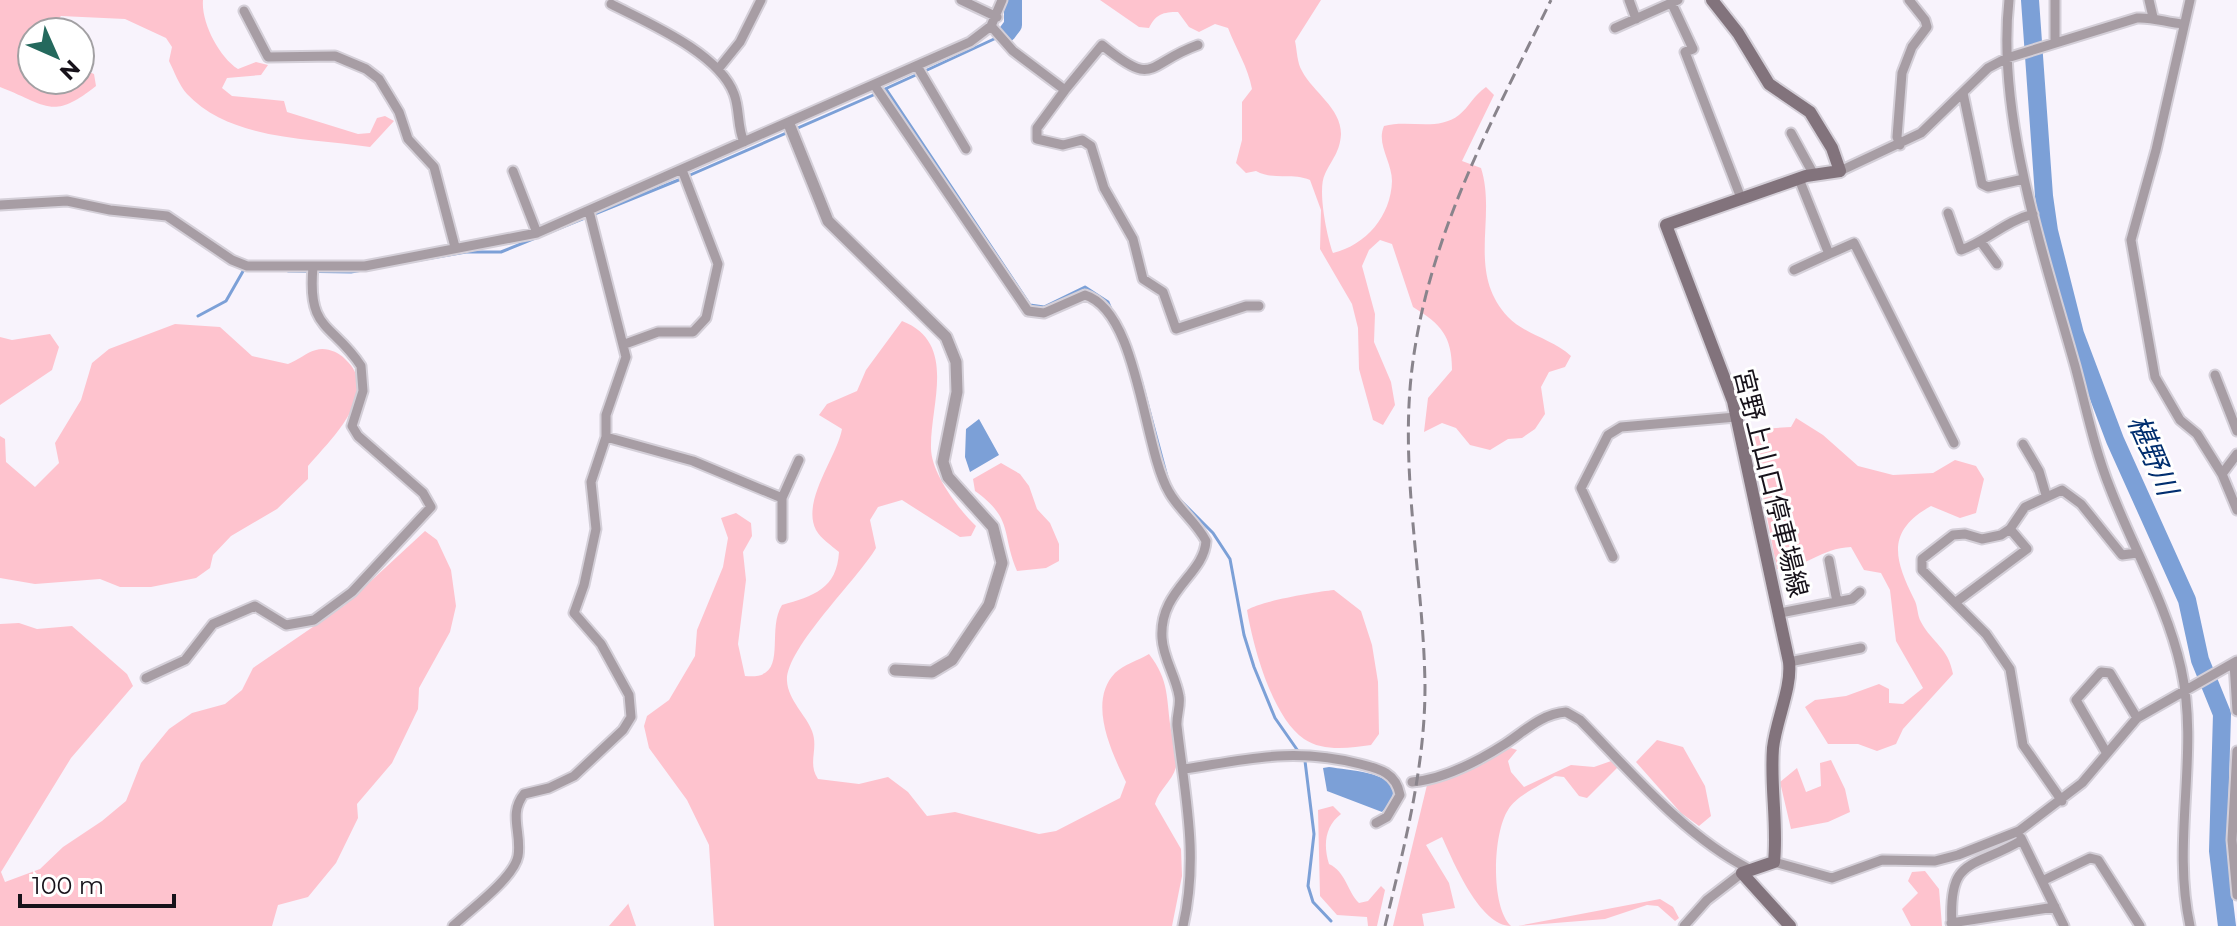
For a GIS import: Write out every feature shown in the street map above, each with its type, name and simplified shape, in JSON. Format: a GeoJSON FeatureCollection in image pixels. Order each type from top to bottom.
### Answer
{"type":"FeatureCollection","features":[{"type":"Feature","properties":{"kind":"main road"},"geometry":{"type":"LineString","coordinates":[[1712,0],[1738,33],[1769,84],[1786,89],[1810,112],[1832,148],[1840,171]]}},
{"type":"Feature","properties":{"kind":"main road","name":"宮野上山口停車場線"},"geometry":{"type":"LineString","coordinates":[[1774,862],[1773,746],[1779,708],[1789,680],[1789,662],[1736,417],[1719,361],[1666,225],[1799,179],[1840,171]]}},
{"type":"Feature","properties":{"kind":"main road"},"geometry":{"type":"LineString","coordinates":[[1774,862],[1746,871],[1790,926]]}},
{"type":"Feature","properties":{"kind":"street"},"geometry":{"type":"LineString","coordinates":[[719,68],[740,42],[761,0]]}},
{"type":"Feature","properties":{"kind":"street"},"geometry":{"type":"LineString","coordinates":[[961,0],[997,17]]}},
{"type":"Feature","properties":{"kind":"street"},"geometry":{"type":"LineString","coordinates":[[0,205],[20,201],[67,201],[110,210],[167,216],[232,260],[247,266],[365,266],[537,233],[970,42],[991,26],[1002,0]]}},
{"type":"Feature","properties":{"kind":"street"},"geometry":{"type":"LineString","coordinates":[[1629,0],[1636,19]]}},
{"type":"Feature","properties":{"kind":"street"},"geometry":{"type":"LineString","coordinates":[[1900,145],[1897,137],[1902,73],[1912,47],[1927,27],[1920,12],[1909,0]]}},
{"type":"Feature","properties":{"kind":"street"},"geometry":{"type":"LineString","coordinates":[[2009,0],[2004,37],[2010,56],[2024,179],[2090,432],[2163,611],[2186,691],[2189,726],[2182,865],[2190,926]]}},
{"type":"Feature","properties":{"kind":"street"},"geometry":{"type":"LineString","coordinates":[[2053,41],[2055,0]]}},
{"type":"Feature","properties":{"kind":"street"},"geometry":{"type":"LineString","coordinates":[[2149,0],[2153,17]]}},
{"type":"Feature","properties":{"kind":"street"},"geometry":{"type":"LineString","coordinates":[[2190,0],[2159,138],[2136,218],[2132,250],[2155,377],[2165,399],[2180,420],[2197,434],[2222,474],[2237,510]]}},
{"type":"Feature","properties":{"kind":"street"},"geometry":{"type":"LineString","coordinates":[[1615,28],[1675,2],[1693,49],[1685,52],[1727,143],[1741,198]]}},
{"type":"Feature","properties":{"kind":"street"},"geometry":{"type":"LineString","coordinates":[[611,4],[685,44],[719,68],[734,92],[744,142]]}},
{"type":"Feature","properties":{"kind":"street"},"geometry":{"type":"LineString","coordinates":[[244,11],[268,57],[335,56],[366,69],[379,79],[399,112],[408,139],[434,167],[455,247]]}},
{"type":"Feature","properties":{"kind":"street"},"geometry":{"type":"LineString","coordinates":[[1840,171],[1921,133],[1988,68],[2010,56],[2053,41],[2153,17],[2164,23],[2184,24]]}},
{"type":"Feature","properties":{"kind":"street"},"geometry":{"type":"LineString","coordinates":[[991,26],[1013,51],[1065,90]]}},
{"type":"Feature","properties":{"kind":"street"},"geometry":{"type":"LineString","coordinates":[[1198,45],[1152,70],[1139,71],[1102,45],[1037,128],[1037,139],[1063,145],[1082,140],[1091,146],[1104,188],[1133,239],[1143,279],[1163,292],[1176,329],[1246,306],[1259,306]]}},
{"type":"Feature","properties":{"kind":"street"},"geometry":{"type":"LineString","coordinates":[[917,66],[966,149]]}},
{"type":"Feature","properties":{"kind":"street"},"geometry":{"type":"LineString","coordinates":[[875,86],[1028,311],[1044,313],[1085,295],[1105,306],[1123,343],[1168,492],[1206,541],[1200,563],[1174,590],[1162,637],[1180,700],[1177,722],[1193,849],[1192,889],[1183,926]]}},
{"type":"Feature","properties":{"kind":"street"},"geometry":{"type":"LineString","coordinates":[[1963,93],[1982,184],[1988,187],[2024,179]]}},
{"type":"Feature","properties":{"kind":"street"},"geometry":{"type":"LineString","coordinates":[[789,124],[828,221],[946,337],[956,362],[957,392],[943,462],[957,490],[993,527],[1002,563],[989,605],[952,660],[932,672],[895,670]]}},
{"type":"Feature","properties":{"kind":"street"},"geometry":{"type":"LineString","coordinates":[[1791,133],[1814,175]]}},
{"type":"Feature","properties":{"kind":"street"},"geometry":{"type":"LineString","coordinates":[[625,344],[658,332],[693,332],[706,318],[718,258],[682,170]]}},
{"type":"Feature","properties":{"kind":"street"},"geometry":{"type":"LineString","coordinates":[[513,171],[537,233]]}},
{"type":"Feature","properties":{"kind":"street"},"geometry":{"type":"LineString","coordinates":[[1799,179],[1829,254]]}},
{"type":"Feature","properties":{"kind":"street"},"geometry":{"type":"LineString","coordinates":[[453,926],[513,868],[518,852],[515,814],[524,794],[549,788],[574,776],[623,730],[631,717],[632,705],[622,682],[601,644],[574,613],[584,585],[596,529],[591,482],[606,437],[606,415],[626,357],[589,211]]}},
{"type":"Feature","properties":{"kind":"street"},"geometry":{"type":"LineString","coordinates":[[1948,213],[1961,250],[2033,214]]}},
{"type":"Feature","properties":{"kind":"street"},"geometry":{"type":"LineString","coordinates":[[1981,242],[1997,264]]}},
{"type":"Feature","properties":{"kind":"street"},"geometry":{"type":"LineString","coordinates":[[1794,270],[1854,243],[1954,443]]}},
{"type":"Feature","properties":{"kind":"street"},"geometry":{"type":"LineString","coordinates":[[146,678],[178,665],[213,624],[246,609],[255,606],[286,625],[314,620],[352,592],[431,507],[423,493],[358,436],[352,426],[363,391],[361,366],[330,335],[313,305],[313,267]]}},
{"type":"Feature","properties":{"kind":"street"},"geometry":{"type":"LineString","coordinates":[[2215,375],[2237,431]]}},
{"type":"Feature","properties":{"kind":"street"},"geometry":{"type":"LineString","coordinates":[[1613,557],[1581,488],[1608,435],[1621,427],[1736,417]]}},
{"type":"Feature","properties":{"kind":"street"},"geometry":{"type":"LineString","coordinates":[[606,437],[693,461],[782,498]]}},
{"type":"Feature","properties":{"kind":"street"},"geometry":{"type":"LineString","coordinates":[[2023,444],[2039,471],[2046,495]]}},
{"type":"Feature","properties":{"kind":"street"},"geometry":{"type":"LineString","coordinates":[[2222,474],[2237,454]]}},
{"type":"Feature","properties":{"kind":"street"},"geometry":{"type":"LineString","coordinates":[[782,538],[782,498],[799,460]]}},
{"type":"Feature","properties":{"kind":"street"},"geometry":{"type":"LineString","coordinates":[[2062,801],[2023,745],[2010,669],[1986,634],[1922,570],[1922,559],[1953,535],[1965,534],[1982,539],[2010,529],[2025,507],[2062,490],[2071,494],[2122,555],[2137,553]]}},
{"type":"Feature","properties":{"kind":"street"},"geometry":{"type":"LineString","coordinates":[[1956,602],[2027,549],[2010,529]]}},
{"type":"Feature","properties":{"kind":"street"},"geometry":{"type":"LineString","coordinates":[[1829,560],[1837,602]]}},
{"type":"Feature","properties":{"kind":"street"},"geometry":{"type":"LineString","coordinates":[[1780,613],[1852,599],[1860,592]]}},
{"type":"Feature","properties":{"kind":"street"},"geometry":{"type":"LineString","coordinates":[[1789,662],[1861,648]]}},
{"type":"Feature","properties":{"kind":"street"},"geometry":{"type":"LineString","coordinates":[[2055,907],[1952,924],[1952,889],[1956,877],[1971,863],[2020,836],[2082,783],[2137,718],[2233,663],[2237,711]]}},
{"type":"Feature","properties":{"kind":"street"},"geometry":{"type":"LineString","coordinates":[[2106,752],[2076,700],[2101,672],[2110,673],[2137,718]]}},
{"type":"Feature","properties":{"kind":"street"},"geometry":{"type":"LineString","coordinates":[[1184,769],[1317,754],[1380,769],[1395,780],[1412,782],[1436,779],[1495,750],[1529,725],[1566,712],[1580,720],[1673,814],[1746,871],[1707,900],[1684,926]]}},
{"type":"Feature","properties":{"kind":"street"},"geometry":{"type":"LineString","coordinates":[[2237,751],[2232,840],[2237,896]]}},
{"type":"Feature","properties":{"kind":"street"},"geometry":{"type":"LineString","coordinates":[[1395,780],[1400,795]]}},
{"type":"Feature","properties":{"kind":"street"},"geometry":{"type":"LineString","coordinates":[[1376,823],[1387,817],[1412,782]]}},
{"type":"Feature","properties":{"kind":"street"},"geometry":{"type":"LineString","coordinates":[[1774,862],[1832,878],[1882,860],[1935,861],[2020,836]]}},
{"type":"Feature","properties":{"kind":"street"},"geometry":{"type":"LineString","coordinates":[[2020,836],[2064,926]]}},
{"type":"Feature","properties":{"kind":"street"},"geometry":{"type":"LineString","coordinates":[[2042,881],[2090,858],[2098,860],[2140,926]]}},
{"type":"Feature","properties":{"kind":"shaded area"},"geometry":{"type":"Polygon","coordinates":[[[0,0],[203,0],[208,28],[218,48],[231,63],[238,69],[256,62],[268,65],[261,75],[227,78],[222,88],[232,96],[284,101],[287,112],[358,134],[370,133],[377,118],[385,116],[394,121],[370,147],[273,135],[226,121],[205,109],[184,90],[169,61],[172,47],[166,38],[125,19],[96,16],[16,16],[16,94],[0,87],[0,0]]]}},
{"type":"Feature","properties":{"kind":"shaded area"},"geometry":{"type":"Polygon","coordinates":[[[1100,0],[1321,0],[1295,41],[1302,71],[1332,108],[1340,125],[1339,146],[1325,174],[1322,190],[1333,253],[1366,236],[1387,206],[1392,181],[1382,140],[1384,126],[1450,120],[1463,112],[1486,87],[1494,95],[1462,161],[1481,168],[1485,187],[1488,282],[1495,300],[1508,317],[1571,356],[1565,367],[1549,372],[1541,387],[1545,414],[1535,429],[1522,438],[1508,439],[1490,450],[1470,445],[1456,428],[1442,423],[1424,432],[1428,398],[1452,370],[1450,348],[1438,325],[1413,307],[1392,244],[1380,240],[1369,250],[1362,266],[1375,314],[1374,342],[1391,382],[1395,405],[1383,425],[1373,420],[1359,369],[1358,328],[1352,304],[1320,249],[1321,210],[1310,180],[1269,176],[1256,171],[1246,173],[1236,163],[1242,140],[1242,102],[1252,89],[1228,28],[1215,24],[1199,32],[1189,27],[1178,12],[1160,15],[1149,28],[1139,27],[1100,0]]]}},
{"type":"Feature","properties":{"kind":"shaded area"},"geometry":{"type":"Polygon","coordinates":[[[21,96],[82,96],[59,106],[39,104],[21,96]]]}},
{"type":"Feature","properties":{"kind":"shaded area"},"geometry":{"type":"Polygon","coordinates":[[[902,321],[919,331],[930,344],[936,359],[932,458],[947,490],[976,526],[971,536],[960,537],[902,500],[878,507],[870,520],[876,548],[810,633],[790,667],[788,688],[814,738],[815,773],[818,779],[859,784],[888,777],[908,792],[927,816],[955,812],[1039,834],[1056,831],[1120,798],[1126,782],[1105,728],[1103,698],[1115,673],[1149,654],[1164,682],[1176,758],[1174,772],[1155,804],[1181,849],[1182,876],[1172,926],[714,926],[709,845],[687,800],[649,748],[644,726],[647,716],[669,700],[695,656],[697,630],[723,567],[728,538],[721,518],[736,513],[751,523],[752,536],[743,552],[746,580],[738,644],[745,676],[768,671],[774,652],[777,616],[782,605],[813,594],[834,575],[839,552],[816,530],[813,506],[842,429],[819,415],[827,404],[857,391],[866,370],[902,321]]]}},
{"type":"Feature","properties":{"kind":"shaded area"},"geometry":{"type":"Polygon","coordinates":[[[175,324],[220,327],[252,356],[288,364],[320,349],[332,351],[345,359],[355,372],[358,386],[355,401],[339,429],[308,466],[308,479],[277,509],[231,536],[213,555],[210,568],[196,578],[151,587],[120,587],[100,579],[35,584],[0,578],[0,436],[5,439],[6,462],[35,487],[59,463],[55,443],[81,400],[92,363],[109,349],[175,324]]]}},
{"type":"Feature","properties":{"kind":"shaded area"},"geometry":{"type":"Polygon","coordinates":[[[50,334],[59,347],[52,370],[0,405],[0,337],[12,340],[50,334]]]}},
{"type":"Feature","properties":{"kind":"shaded area"},"geometry":{"type":"Polygon","coordinates":[[[1796,418],[1823,435],[1858,466],[1893,475],[1933,473],[1955,460],[1976,466],[1984,479],[1976,513],[1960,518],[1931,506],[1907,525],[1901,536],[1899,559],[1920,619],[1944,651],[1953,674],[1903,729],[1896,744],[1877,751],[1858,744],[1828,744],[1805,707],[1815,700],[1846,696],[1879,684],[1889,689],[1889,703],[1903,704],[1923,688],[1896,641],[1890,590],[1881,573],[1864,570],[1851,547],[1831,551],[1796,566],[1777,569],[1760,481],[1746,430],[1791,427],[1796,418]]]}},
{"type":"Feature","properties":{"kind":"shaded area"},"geometry":{"type":"Polygon","coordinates":[[[1001,463],[1020,474],[1029,486],[1037,509],[1050,523],[1059,544],[1059,561],[1046,568],[1017,571],[1001,519],[996,510],[975,491],[973,479],[1001,463]]]}},
{"type":"Feature","properties":{"kind":"shaded area"},"geometry":{"type":"Polygon","coordinates":[[[425,531],[437,540],[451,570],[456,606],[450,632],[419,688],[418,709],[392,763],[357,804],[358,818],[336,863],[308,897],[278,905],[272,926],[0,926],[0,624],[19,623],[37,629],[72,626],[127,674],[133,686],[71,758],[1,872],[5,882],[40,869],[63,847],[126,801],[141,763],[169,729],[192,713],[225,704],[242,690],[253,668],[345,605],[425,531]]]}},
{"type":"Feature","properties":{"kind":"shaded area"},"geometry":{"type":"Polygon","coordinates":[[[1334,590],[1361,611],[1372,645],[1378,682],[1379,734],[1371,745],[1328,747],[1304,739],[1282,715],[1273,698],[1254,642],[1247,610],[1276,600],[1334,590]]]}},
{"type":"Feature","properties":{"kind":"shaded area"},"geometry":{"type":"Polygon","coordinates":[[[1657,740],[1683,747],[1705,786],[1711,816],[1699,826],[1681,813],[1636,762],[1657,740]]]}},
{"type":"Feature","properties":{"kind":"shaded area"},"geometry":{"type":"Polygon","coordinates":[[[1511,748],[1517,750],[1508,761],[1511,772],[1524,787],[1571,765],[1594,767],[1614,760],[1619,766],[1587,798],[1579,796],[1564,777],[1555,776],[1523,795],[1508,810],[1499,835],[1496,869],[1500,903],[1511,926],[1489,916],[1479,905],[1461,877],[1442,837],[1426,845],[1449,883],[1455,908],[1422,914],[1424,926],[1393,926],[1427,785],[1511,748]]]}},
{"type":"Feature","properties":{"kind":"shaded area"},"geometry":{"type":"Polygon","coordinates":[[[1831,760],[1845,789],[1850,812],[1828,822],[1791,829],[1780,782],[1797,768],[1806,792],[1821,786],[1820,763],[1831,760]]]}},
{"type":"Feature","properties":{"kind":"shaded area"},"geometry":{"type":"Polygon","coordinates":[[[1333,806],[1341,814],[1327,836],[1329,864],[1339,872],[1359,903],[1368,901],[1381,886],[1385,890],[1377,926],[1368,926],[1367,917],[1337,915],[1320,896],[1318,810],[1333,806]]]}},
{"type":"Feature","properties":{"kind":"shaded area"},"geometry":{"type":"Polygon","coordinates":[[[1925,871],[1939,889],[1942,926],[1911,926],[1902,909],[1918,893],[1908,881],[1912,872],[1925,871]]]}},
{"type":"Feature","properties":{"kind":"shaded area"},"geometry":{"type":"Polygon","coordinates":[[[1660,899],[1673,907],[1679,918],[1675,921],[1658,906],[1647,905],[1605,919],[1518,926],[1660,899]]]}},
{"type":"Feature","properties":{"kind":"shaded area"},"geometry":{"type":"Polygon","coordinates":[[[628,904],[636,926],[609,926],[628,904]]]}},
{"type":"Feature","properties":{"kind":"water"},"geometry":{"type":"Polygon","coordinates":[[[979,419],[999,455],[970,472],[965,457],[966,429],[979,419]]]}},
{"type":"Feature","properties":{"kind":"water"},"geometry":{"type":"Polygon","coordinates":[[[1323,768],[1378,776],[1393,789],[1391,799],[1382,812],[1327,791],[1323,768]]]}},
{"type":"Feature","properties":{"kind":"waterway"},"geometry":{"type":"LineString","coordinates":[[1007,33],[1013,25],[1013,0]]}},
{"type":"Feature","properties":{"kind":"waterway","name":"椹野川"},"geometry":{"type":"LineString","coordinates":[[2030,0],[2044,196],[2049,231],[2075,334],[2115,440],[2187,600],[2200,660],[2222,714],[2218,851],[2227,926]]}},
{"type":"Feature","properties":{"kind":"waterway"},"geometry":{"type":"LineString","coordinates":[[925,71],[1007,33]]}},
{"type":"Feature","properties":{"kind":"waterway"},"geometry":{"type":"LineString","coordinates":[[885,89],[918,74]]}},
{"type":"Feature","properties":{"kind":"waterway"},"geometry":{"type":"LineString","coordinates":[[886,89],[1030,305],[1044,307],[1085,287],[1108,302],[1113,314]]}},
{"type":"Feature","properties":{"kind":"waterway"},"geometry":{"type":"LineString","coordinates":[[285,268],[288,271],[351,272],[466,252],[501,252],[681,179],[878,93]]}},
{"type":"Feature","properties":{"kind":"waterway"},"geometry":{"type":"LineString","coordinates":[[198,316],[226,301],[246,266]]}},
{"type":"Feature","properties":{"kind":"waterway"},"geometry":{"type":"LineString","coordinates":[[1141,380],[1167,477]]}},
{"type":"Feature","properties":{"kind":"waterway"},"geometry":{"type":"LineString","coordinates":[[1178,498],[1213,533],[1230,559],[1244,635],[1254,667],[1275,718],[1305,761],[1314,834],[1308,886],[1313,902],[1331,921]]}},
{"type":"Feature","properties":{"kind":"railway"},"geometry":{"type":"LineString","coordinates":[[1385,926],[1412,808],[1424,718],[1424,646],[1408,442],[1413,361],[1434,266],[1467,175],[1551,0]]}}]}
